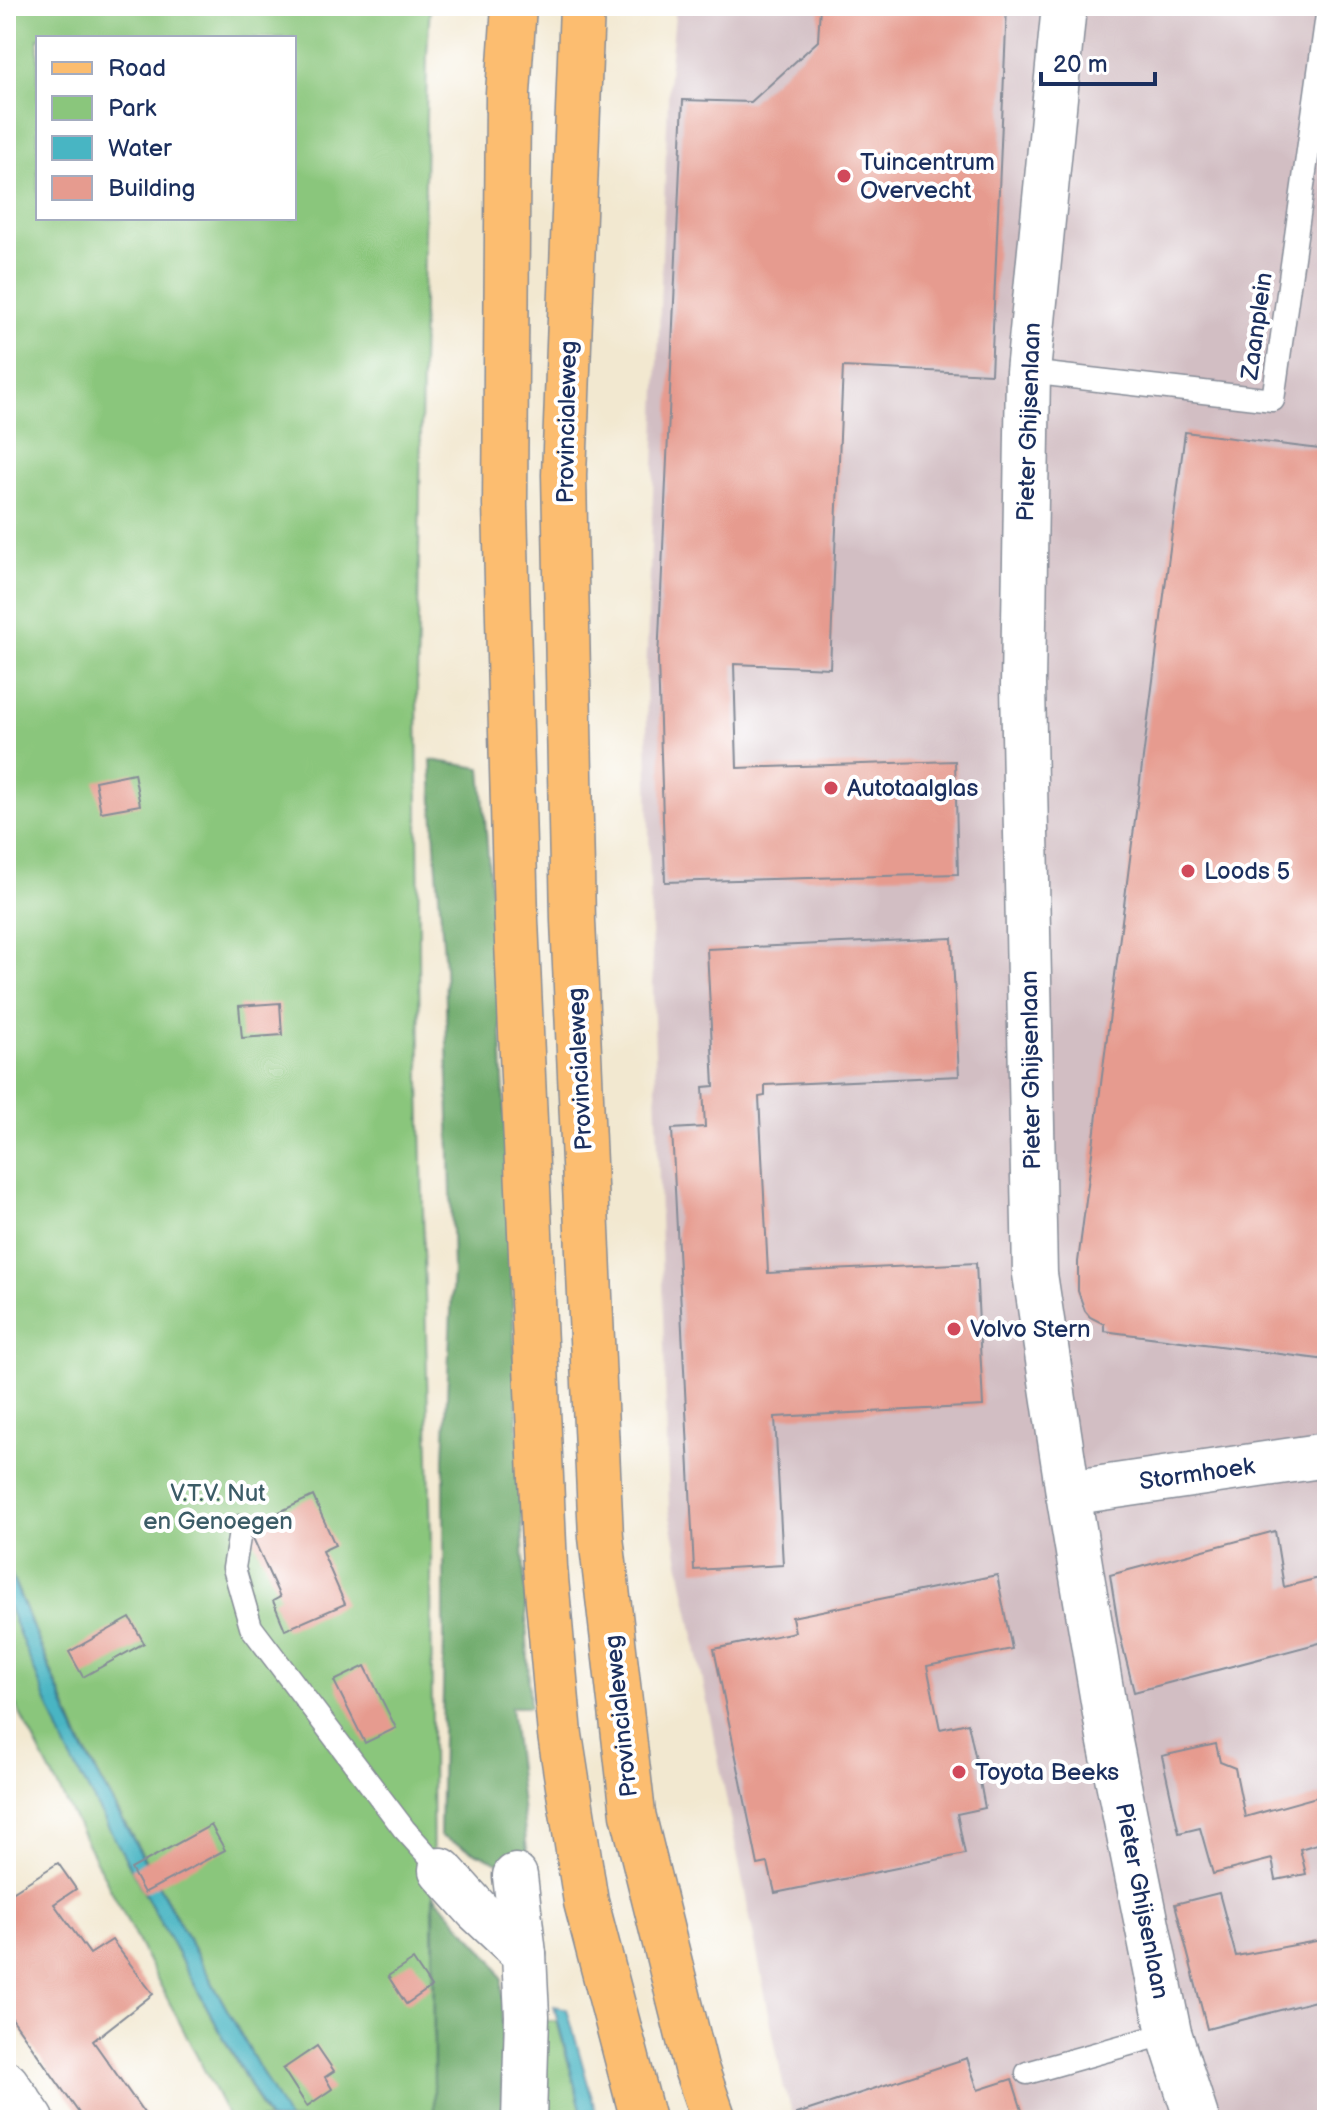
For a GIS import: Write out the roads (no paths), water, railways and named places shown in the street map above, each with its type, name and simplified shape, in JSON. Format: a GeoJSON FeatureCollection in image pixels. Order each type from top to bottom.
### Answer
{"type":"FeatureCollection","features":[{"type":"Feature","properties":{"kind":"main road"},"geometry":{"type":"LineString","coordinates":[[514,6],[508,93],[505,505],[516,920],[545,1567],[560,1735],[586,1902],[643,2120]]}},
{"type":"Feature","properties":{"kind":"main road","name":"Provincialeweg"},"geometry":{"type":"LineString","coordinates":[[582,6],[564,475],[573,921],[601,1537],[633,1814],[696,2068],[714,2120]]}},
{"type":"Feature","properties":{"kind":"street","name":"Pieter Ghijsenlaan"},"geometry":{"type":"LineString","coordinates":[[1064,6],[1028,372],[1023,685],[1035,1274],[1109,1737],[1169,2033],[1197,2120]]}},
{"type":"Feature","properties":{"kind":"street","name":"Stormhoek"},"geometry":{"type":"LineString","coordinates":[[1068,1493],[1327,1455]]}},
{"type":"Feature","properties":{"kind":"street"},"geometry":{"type":"LineString","coordinates":[[441,1870],[477,1910],[524,1954]]}},
{"type":"Feature","properties":{"kind":"street"},"geometry":{"type":"LineString","coordinates":[[515,1876],[527,2016],[524,2120]]}},
{"type":"Feature","properties":{"kind":"street"},"geometry":{"type":"LineString","coordinates":[[6,2083],[32,2120]]}},
{"type":"Feature","properties":{"kind":"lane","name":"Zaanplein"},"geometry":{"type":"LineString","coordinates":[[1028,372],[1273,400],[1327,15]]}},
{"type":"Feature","properties":{"kind":"lane"},"geometry":{"type":"LineString","coordinates":[[241,1526],[234,1568],[251,1627],[404,1829],[441,1870]]}},
{"type":"Feature","properties":{"kind":"lane"},"geometry":{"type":"LineString","coordinates":[[1027,2073],[1169,2033]]}},
{"type":"Feature","properties":{"kind":"water"},"geometry":{"type":"Polygon","coordinates":[[[6,1563],[80,1744],[288,2120],[269,2120],[68,1753],[6,1601],[6,1563]]]}},
{"type":"Feature","properties":{"kind":"water"},"geometry":{"type":"Polygon","coordinates":[[[554,2006],[567,2009],[598,2120],[584,2120],[554,2006]]]}},
{"type":"Feature","properties":{"kind":"place","name":"Tuincentrum Overvecht"},"geometry":{"type":"Point","coordinates":[844,176]}},
{"type":"Feature","properties":{"kind":"place","name":"Autotaalglas"},"geometry":{"type":"Point","coordinates":[831,788]}},
{"type":"Feature","properties":{"kind":"place","name":"Loods 5"},"geometry":{"type":"Point","coordinates":[1188,871]}},
{"type":"Feature","properties":{"kind":"place","name":"Volvo Stern"},"geometry":{"type":"Point","coordinates":[954,1329]}},
{"type":"Feature","properties":{"kind":"place","name":"Toyota Beeks"},"geometry":{"type":"Point","coordinates":[959,1772]}},
{"type":"Feature","properties":{"kind":"park label","name":"V.T.V. Nut en Genoegen"},"geometry":{"type":"Point","coordinates":[218,1507]}}]}
